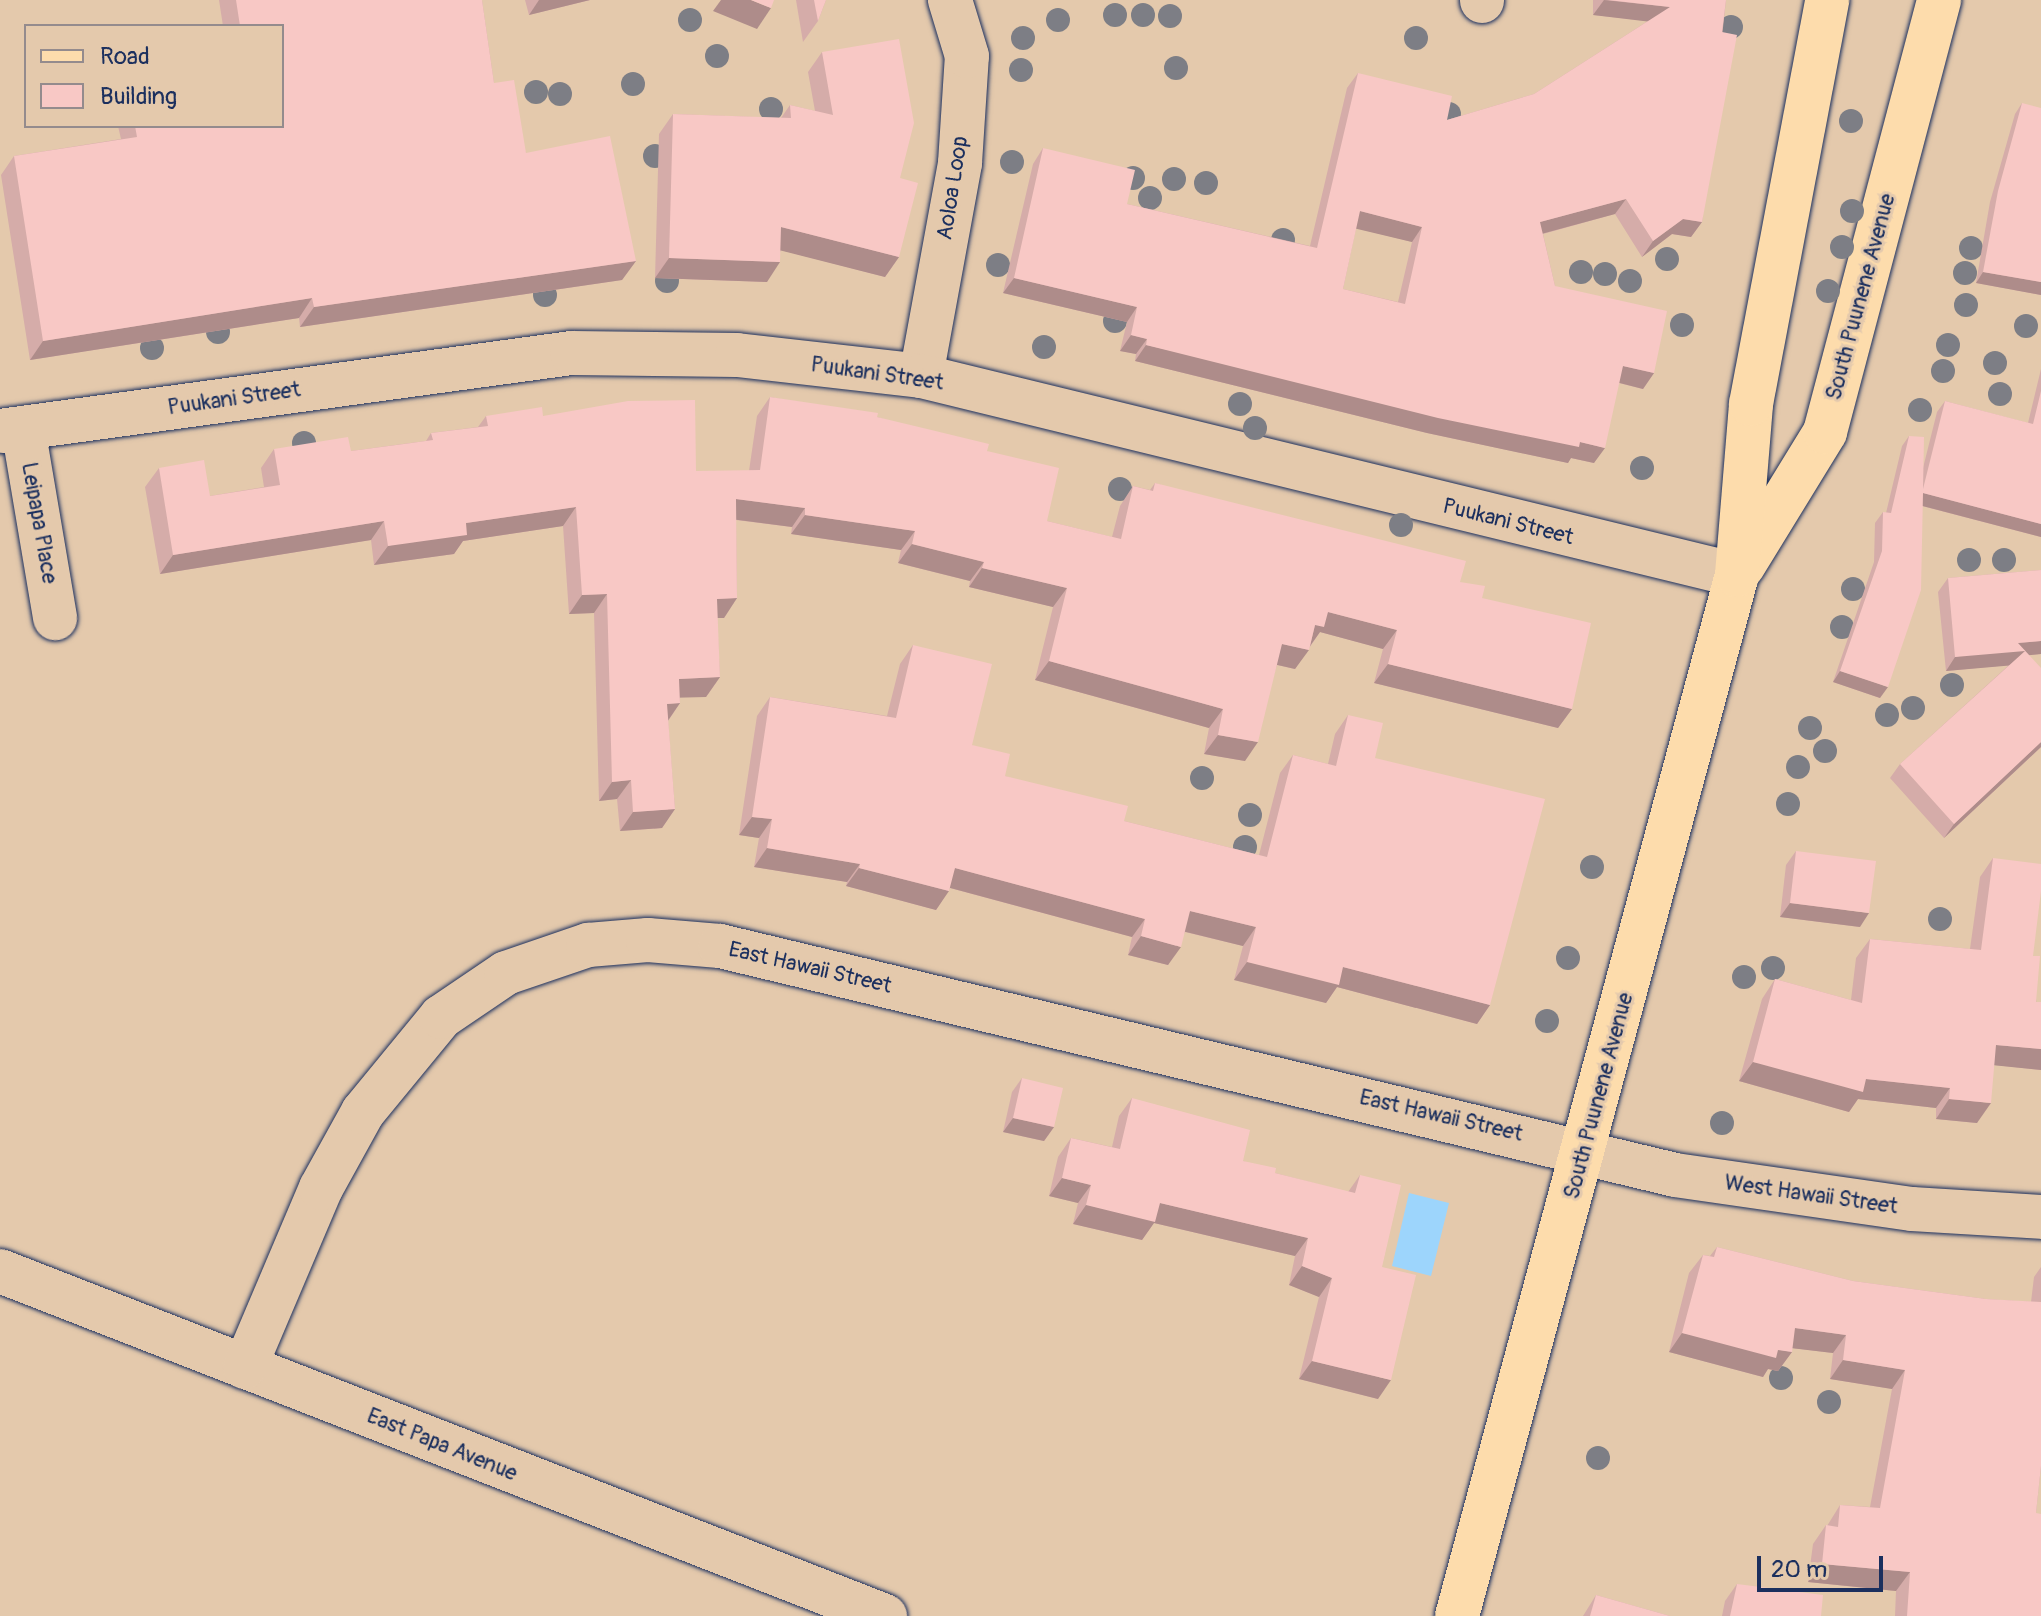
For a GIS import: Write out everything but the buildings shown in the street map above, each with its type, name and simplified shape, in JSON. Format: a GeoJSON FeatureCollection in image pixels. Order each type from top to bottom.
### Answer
{"type":"FeatureCollection","features":[{"type":"Feature","properties":{"kind":"main road","name":"South Puunene Avenue"},"geometry":{"type":"LineString","coordinates":[[1457,1616],[1737,575],[1751,404],[1827,0]]}},
{"type":"Feature","properties":{"kind":"main road","name":"South Puunene Avenue"},"geometry":{"type":"LineString","coordinates":[[1737,575],[1825,432],[1939,0]]}},
{"type":"Feature","properties":{"kind":"street","name":"Aoloa Loop"},"geometry":{"type":"LineString","coordinates":[[921,376],[960,163],[967,56],[950,0]]}},
{"type":"Feature","properties":{"kind":"street","name":"Puukani Street"},"geometry":{"type":"LineString","coordinates":[[12,429],[572,353],[737,355],[921,376],[1737,575]]}},
{"type":"Feature","properties":{"kind":"street","name":"Leipapa Place"},"geometry":{"type":"LineString","coordinates":[[12,429],[55,618]]}},
{"type":"Feature","properties":{"kind":"street","name":"East Hawaii Street"},"geometry":{"type":"LineString","coordinates":[[245,1367],[321,1188],[363,1112],[441,1017],[506,973],[588,945],[648,940],[720,946],[1584,1153]]}},
{"type":"Feature","properties":{"kind":"street","name":"West Hawaii Street"},"geometry":{"type":"LineString","coordinates":[[1584,1153],[1755,1189],[1912,1209],[2041,1217]]}},
{"type":"Feature","properties":{"kind":"street","name":"East Papa Avenue"},"geometry":{"type":"LineString","coordinates":[[0,1271],[885,1616]]}},
{"type":"Feature","properties":{"kind":"water"},"geometry":{"type":"Polygon","coordinates":[[[1409,1193],[1449,1203],[1431,1276],[1392,1266],[1409,1193]]]}}]}
